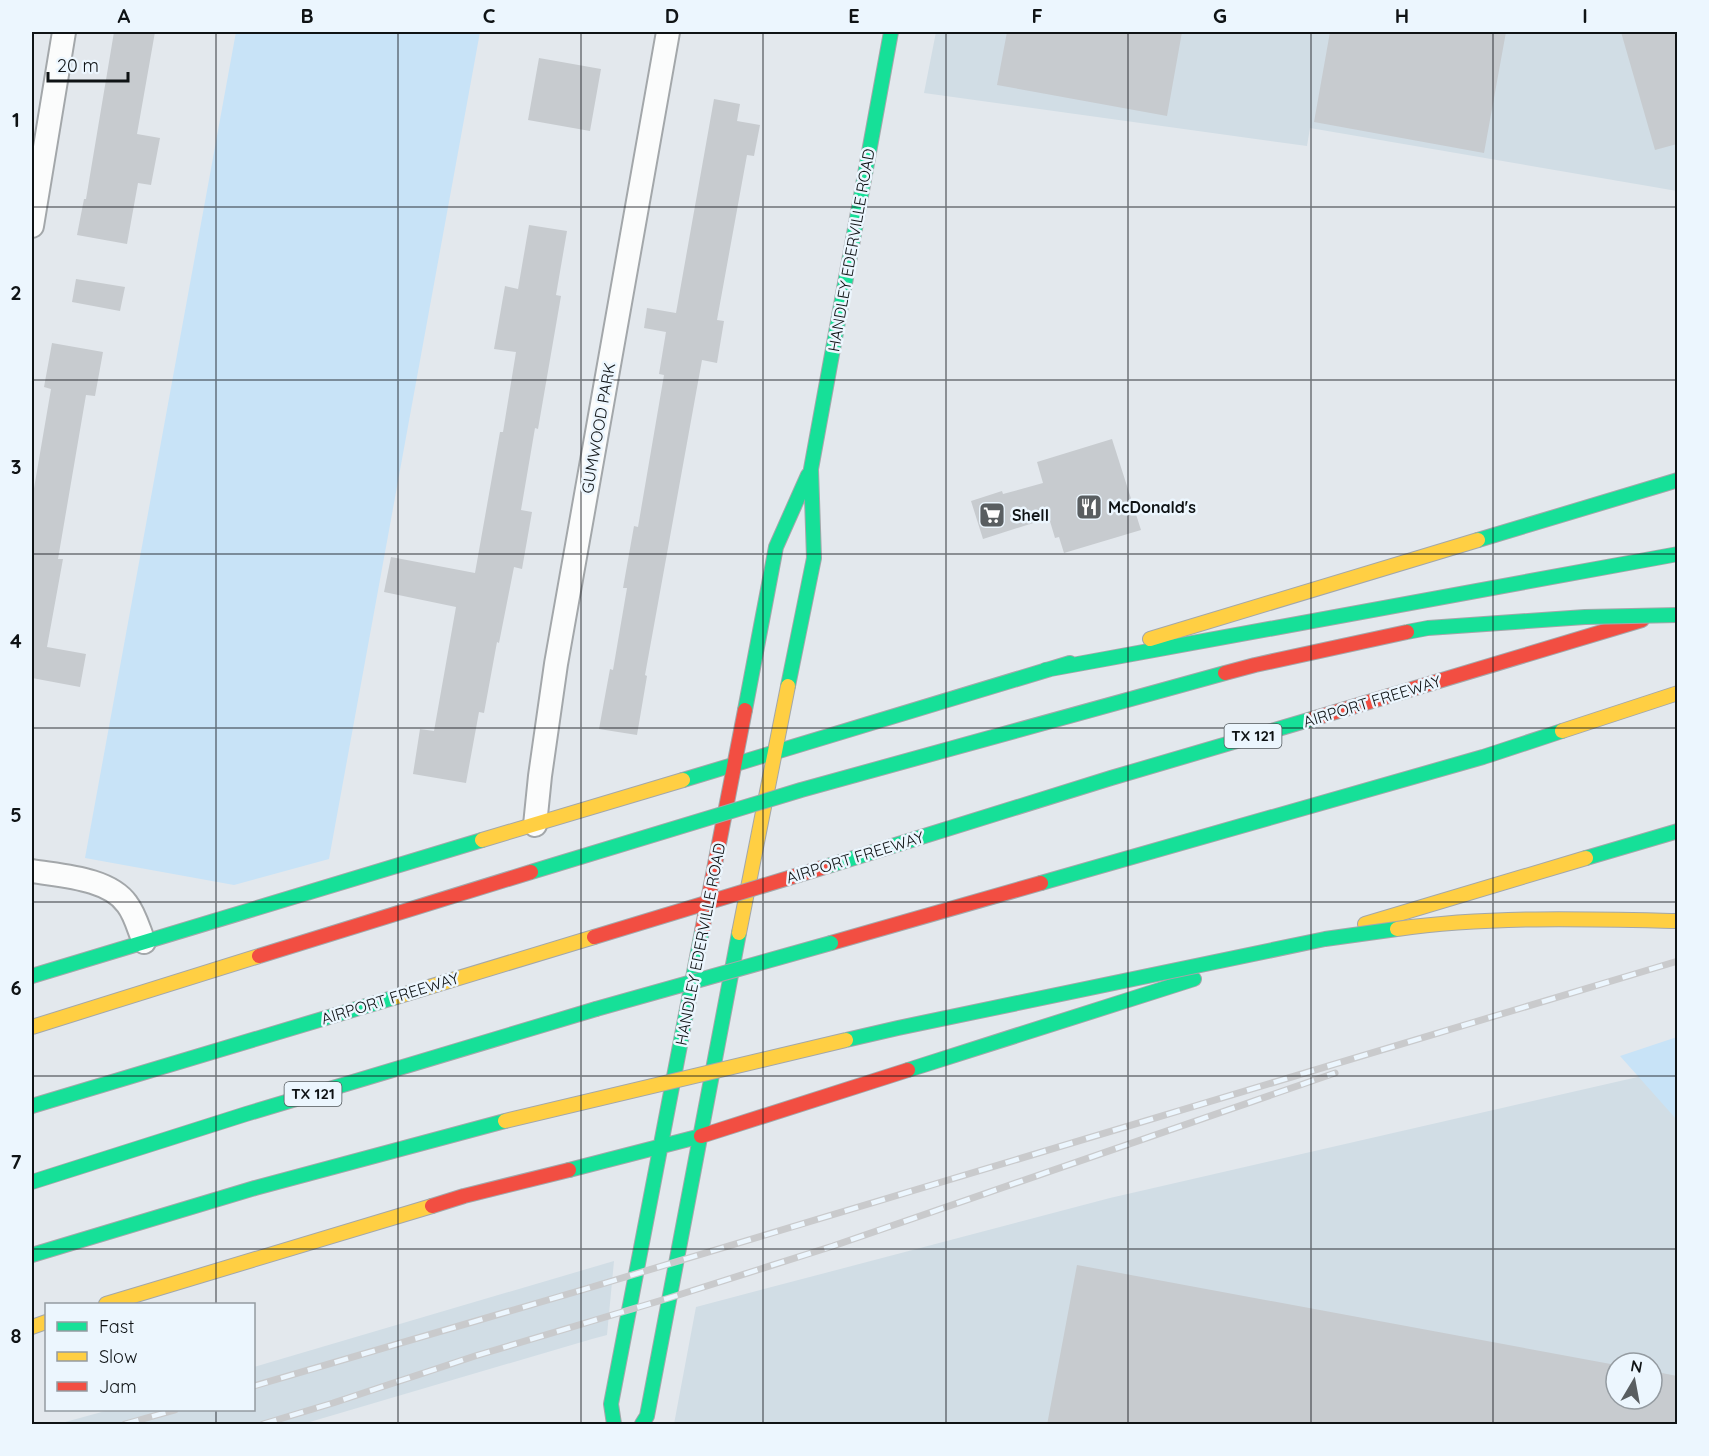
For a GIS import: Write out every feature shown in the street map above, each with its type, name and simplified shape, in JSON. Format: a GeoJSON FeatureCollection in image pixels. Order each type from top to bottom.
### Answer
{"type":"FeatureCollection","features":[{"type":"Feature","properties":{"kind":"main road","name":"HANDLEY EDERVILLE ROAD"},"geometry":{"type":"LineString","coordinates":[[642,1425],[647,1416],[814,558],[811,469],[891,32]]}},
{"type":"Feature","properties":{"kind":"main road","name":"HANDLEY EDERVILLE ROAD"},"geometry":{"type":"LineString","coordinates":[[614,1425],[611,1404],[776,547],[811,469]]}},
{"type":"Feature","properties":{"kind":"main road"},"geometry":{"type":"LineString","coordinates":[[32,976],[1677,480]]}},
{"type":"Feature","properties":{"kind":"main road"},"geometry":{"type":"LineString","coordinates":[[1045,670],[1677,554]]}},
{"type":"Feature","properties":{"kind":"main road","name":"AIRPORT FREEWAY"},"geometry":{"type":"LineString","coordinates":[[32,1106],[1134,772],[1592,636],[1677,608]]}},
{"type":"Feature","properties":{"kind":"main road"},"geometry":{"type":"LineString","coordinates":[[32,1027],[366,922],[801,790],[1255,665],[1428,628],[1585,617],[1677,615]]}},
{"type":"Feature","properties":{"kind":"main road","name":"TX 121"},"geometry":{"type":"LineString","coordinates":[[32,1182],[246,1114],[596,1009],[1484,757],[1677,693]]}},
{"type":"Feature","properties":{"kind":"main road"},"geometry":{"type":"LineString","coordinates":[[113,1303],[464,1196],[701,1136],[1429,904],[1677,831]]}},
{"type":"Feature","properties":{"kind":"main road"},"geometry":{"type":"LineString","coordinates":[[32,1255],[255,1188],[504,1121],[898,1028],[1325,939],[1405,928],[1485,922],[1565,919],[1677,921]]}},
{"type":"Feature","properties":{"kind":"street"},"geometry":{"type":"LineString","coordinates":[[32,226],[64,32]]}},
{"type":"Feature","properties":{"kind":"street","name":"GUMWOOD PARK"},"geometry":{"type":"LineString","coordinates":[[535,825],[556,664],[668,32]]}},
{"type":"Feature","properties":{"kind":"street"},"geometry":{"type":"LineString","coordinates":[[32,871],[106,886],[128,904],[144,942]]}},
{"type":"Feature","properties":{"kind":"shaded area"},"geometry":{"type":"Polygon","coordinates":[[[236,32],[480,32],[329,859],[234,885],[85,858],[236,32]]]}},
{"type":"Feature","properties":{"kind":"shaded area"},"geometry":{"type":"Polygon","coordinates":[[[936,32],[1677,32],[1677,191],[1310,128],[1307,146],[924,93],[936,32]]]}},
{"type":"Feature","properties":{"kind":"shaded area"},"geometry":{"type":"Polygon","coordinates":[[[1678,1037],[1677,1120],[1620,1056],[1678,1037]]]}},
{"type":"Feature","properties":{"kind":"shaded area"},"geometry":{"type":"Polygon","coordinates":[[[1677,1068],[1677,1424],[674,1424],[696,1307],[1110,1198],[1677,1068]]]}},
{"type":"Feature","properties":{"kind":"shaded area"},"geometry":{"type":"Polygon","coordinates":[[[614,1261],[607,1335],[303,1424],[58,1424],[105,1411],[255,1411],[255,1367],[614,1261]]]}},
{"type":"Feature","properties":{"kind":"building"},"geometry":{"type":"Polygon","coordinates":[[[114,32],[155,32],[137,134],[160,138],[151,185],[138,183],[127,244],[77,235],[84,199],[86,199],[114,32]]]}},
{"type":"Feature","properties":{"kind":"building"},"geometry":{"type":"Polygon","coordinates":[[[1007,32],[1182,32],[1167,116],[997,85],[1007,32]]]}},
{"type":"Feature","properties":{"kind":"building"},"geometry":{"type":"Polygon","coordinates":[[[1330,32],[1506,32],[1484,153],[1314,122],[1330,32]]]}},
{"type":"Feature","properties":{"kind":"building"},"geometry":{"type":"Polygon","coordinates":[[[1621,32],[1677,32],[1677,144],[1655,150],[1621,32]]]}},
{"type":"Feature","properties":{"kind":"building"},"geometry":{"type":"Polygon","coordinates":[[[539,58],[601,69],[590,131],[528,120],[539,58]]]}},
{"type":"Feature","properties":{"kind":"building"},"geometry":{"type":"Polygon","coordinates":[[[714,99],[740,104],[737,121],[760,125],[754,156],[747,155],[717,320],[724,321],[717,363],[702,360],[645,675],[647,676],[637,735],[599,729],[610,669],[613,670],[627,588],[623,588],[634,526],[638,527],[664,375],[659,374],[666,332],[644,328],[647,308],[676,313],[714,99]]]}},
{"type":"Feature","properties":{"kind":"building"},"geometry":{"type":"Polygon","coordinates":[[[529,225],[567,231],[556,295],[561,296],[538,429],[535,428],[521,510],[532,512],[522,569],[514,567],[484,713],[479,712],[466,783],[413,774],[420,729],[434,731],[456,607],[384,592],[391,557],[475,573],[500,432],[503,432],[516,352],[494,349],[505,286],[518,289],[529,225]]]}},
{"type":"Feature","properties":{"kind":"building"},"geometry":{"type":"Polygon","coordinates":[[[76,279],[125,287],[120,311],[72,302],[76,279]]]}},
{"type":"Feature","properties":{"kind":"building"},"geometry":{"type":"Polygon","coordinates":[[[52,343],[103,352],[95,396],[86,395],[58,559],[63,559],[47,647],[86,654],[80,687],[32,678],[32,500],[51,389],[44,387],[52,343]]]}},
{"type":"Feature","properties":{"kind":"building","name":"McDonald's"},"geometry":{"type":"Polygon","coordinates":[[[1112,439],[1141,530],[1064,553],[1059,537],[1055,538],[1049,518],[983,539],[971,501],[1002,491],[1003,494],[1043,483],[1037,462],[1112,439]]]}},
{"type":"Feature","properties":{"kind":"building"},"geometry":{"type":"Polygon","coordinates":[[[1077,1265],[1604,1363],[1604,1411],[1664,1411],[1664,1373],[1677,1376],[1677,1425],[1047,1425],[1077,1265]]]}},
{"type":"Feature","properties":{"kind":"railway"},"geometry":{"type":"LineString","coordinates":[[255,1386],[1678,961]]}},
{"type":"Feature","properties":{"kind":"railway"},"geometry":{"type":"LineString","coordinates":[[263,1424],[833,1246],[1335,1073]]}},
{"type":"Feature","properties":{"kind":"railway"},"geometry":{"type":"LineString","coordinates":[[125,1424],[171,1411]]}},
{"type":"Feature","properties":{"kind":"traffic: fast"},"geometry":{"type":"LineString","coordinates":[[788,686],[814,558],[811,469],[891,32]]}},
{"type":"Feature","properties":{"kind":"traffic: fast"},"geometry":{"type":"LineString","coordinates":[[745,710],[776,547],[808,475]]}},
{"type":"Feature","properties":{"kind":"traffic: fast"},"geometry":{"type":"LineString","coordinates":[[1478,540],[1678,480]]}},
{"type":"Feature","properties":{"kind":"traffic: fast"},"geometry":{"type":"LineString","coordinates":[[1045,670],[1678,554]]}},
{"type":"Feature","properties":{"kind":"traffic: fast"},"geometry":{"type":"LineString","coordinates":[[1407,632],[1428,628],[1585,617],[1678,615]]}},
{"type":"Feature","properties":{"kind":"traffic: fast"},"geometry":{"type":"LineString","coordinates":[[683,780],[1070,663]]}},
{"type":"Feature","properties":{"kind":"traffic: fast"},"geometry":{"type":"LineString","coordinates":[[531,872],[801,790],[1225,673]]}},
{"type":"Feature","properties":{"kind":"traffic: fast"},"geometry":{"type":"LineString","coordinates":[[828,866],[1111,778],[1312,719]]}},
{"type":"Feature","properties":{"kind":"traffic: fast"},"geometry":{"type":"LineString","coordinates":[[1041,883],[1483,757],[1562,731]]}},
{"type":"Feature","properties":{"kind":"traffic: fast"},"geometry":{"type":"LineString","coordinates":[[1586,858],[1678,831]]}},
{"type":"Feature","properties":{"kind":"traffic: fast"},"geometry":{"type":"LineString","coordinates":[[32,976],[482,840]]}},
{"type":"Feature","properties":{"kind":"traffic: fast"},"geometry":{"type":"LineString","coordinates":[[846,1040],[1325,939],[1397,929]]}},
{"type":"Feature","properties":{"kind":"traffic: fast"},"geometry":{"type":"LineString","coordinates":[[614,1424],[611,1404],[702,931]]}},
{"type":"Feature","properties":{"kind":"traffic: fast"},"geometry":{"type":"LineString","coordinates":[[642,1424],[647,1416],[739,933]]}},
{"type":"Feature","properties":{"kind":"traffic: fast"},"geometry":{"type":"LineString","coordinates":[[596,1009],[831,943]]}},
{"type":"Feature","properties":{"kind":"traffic: fast"},"geometry":{"type":"LineString","coordinates":[[908,1070],[1194,979]]}},
{"type":"Feature","properties":{"kind":"traffic: fast"},"geometry":{"type":"LineString","coordinates":[[32,1106],[396,997]]}},
{"type":"Feature","properties":{"kind":"traffic: fast"},"geometry":{"type":"LineString","coordinates":[[32,1182],[246,1114],[596,1009]]}},
{"type":"Feature","properties":{"kind":"traffic: fast"},"geometry":{"type":"LineString","coordinates":[[32,1255],[255,1188],[505,1121]]}},
{"type":"Feature","properties":{"kind":"traffic: fast"},"geometry":{"type":"LineString","coordinates":[[569,1170],[701,1136]]}},
{"type":"Feature","properties":{"kind":"traffic: slow"},"geometry":{"type":"LineString","coordinates":[[1150,639],[1478,540]]}},
{"type":"Feature","properties":{"kind":"traffic: slow"},"geometry":{"type":"LineString","coordinates":[[739,933],[788,686]]}},
{"type":"Feature","properties":{"kind":"traffic: slow"},"geometry":{"type":"LineString","coordinates":[[1562,731],[1678,693]]}},
{"type":"Feature","properties":{"kind":"traffic: slow"},"geometry":{"type":"LineString","coordinates":[[482,840],[683,780]]}},
{"type":"Feature","properties":{"kind":"traffic: slow"},"geometry":{"type":"LineString","coordinates":[[1365,924],[1586,858]]}},
{"type":"Feature","properties":{"kind":"traffic: slow"},"geometry":{"type":"LineString","coordinates":[[1397,929],[1502,920],[1678,921]]}},
{"type":"Feature","properties":{"kind":"traffic: slow"},"geometry":{"type":"LineString","coordinates":[[396,997],[594,937]]}},
{"type":"Feature","properties":{"kind":"traffic: slow"},"geometry":{"type":"LineString","coordinates":[[32,1027],[259,956]]}},
{"type":"Feature","properties":{"kind":"traffic: slow"},"geometry":{"type":"LineString","coordinates":[[505,1121],[846,1040]]}},
{"type":"Feature","properties":{"kind":"traffic: slow"},"geometry":{"type":"LineString","coordinates":[[109,1303],[432,1206]]}},
{"type":"Feature","properties":{"kind":"traffic: slow"},"geometry":{"type":"LineString","coordinates":[[32,1327],[45,1322]]}},
{"type":"Feature","properties":{"kind":"traffic: jam"},"geometry":{"type":"LineString","coordinates":[[1312,719],[1642,620]]}},
{"type":"Feature","properties":{"kind":"traffic: jam"},"geometry":{"type":"LineString","coordinates":[[1225,673],[1407,632]]}},
{"type":"Feature","properties":{"kind":"traffic: jam"},"geometry":{"type":"LineString","coordinates":[[702,931],[745,710]]}},
{"type":"Feature","properties":{"kind":"traffic: jam"},"geometry":{"type":"LineString","coordinates":[[594,937],[828,866]]}},
{"type":"Feature","properties":{"kind":"traffic: jam"},"geometry":{"type":"LineString","coordinates":[[259,956],[531,872]]}},
{"type":"Feature","properties":{"kind":"traffic: jam"},"geometry":{"type":"LineString","coordinates":[[831,943],[1041,883]]}},
{"type":"Feature","properties":{"kind":"traffic: jam"},"geometry":{"type":"LineString","coordinates":[[701,1136],[908,1070]]}},
{"type":"Feature","properties":{"kind":"traffic: jam"},"geometry":{"type":"LineString","coordinates":[[432,1206],[569,1170]]}},
{"type":"Feature","properties":{"kind":"place","name":"McDonald's"},"geometry":{"type":"Point","coordinates":[1089,507]}},
{"type":"Feature","properties":{"kind":"place","name":"Shell"},"geometry":{"type":"Point","coordinates":[992,515]}}]}
